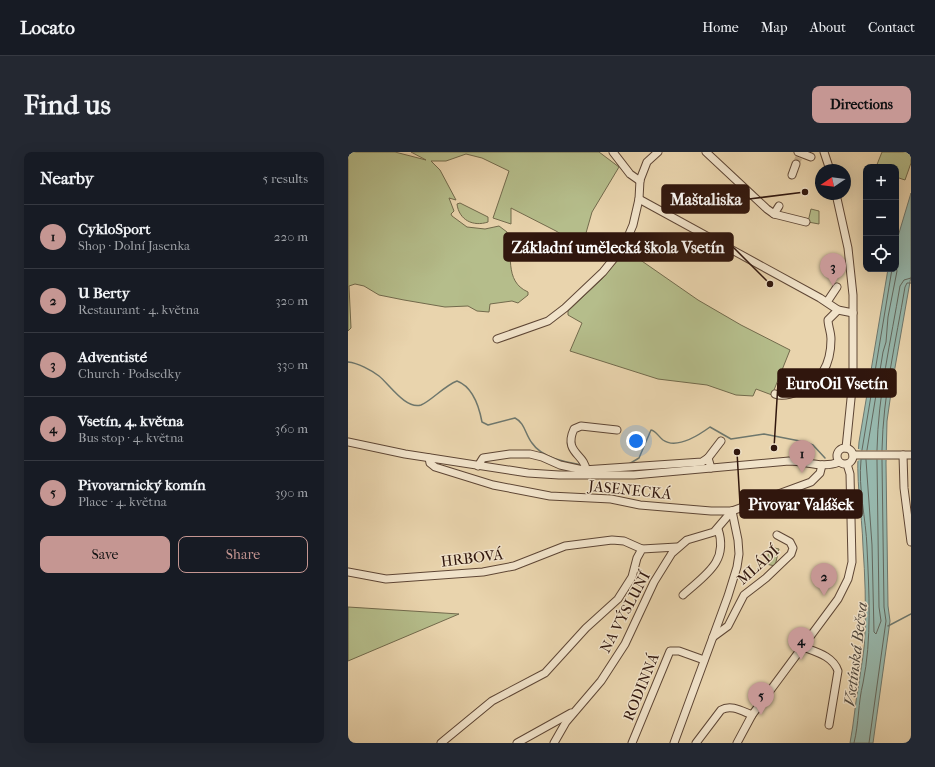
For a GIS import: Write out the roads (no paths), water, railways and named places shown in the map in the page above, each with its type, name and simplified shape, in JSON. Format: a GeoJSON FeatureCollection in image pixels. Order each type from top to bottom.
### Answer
{"type":"FeatureCollection","features":[{"type":"Feature","properties":{"kind":"street"},"geometry":{"type":"LineString","coordinates":[[613,152],[630,174],[640,181]]}},
{"type":"Feature","properties":{"kind":"street"},"geometry":{"type":"LineString","coordinates":[[498,339],[548,321],[565,308],[604,272],[624,246],[633,225],[639,199],[640,181],[647,162],[658,152]]}},
{"type":"Feature","properties":{"kind":"street"},"geometry":{"type":"LineString","coordinates":[[706,152],[763,206],[774,214],[806,222]]}},
{"type":"Feature","properties":{"kind":"street"},"geometry":{"type":"LineString","coordinates":[[824,152],[828,164]]}},
{"type":"Feature","properties":{"kind":"street"},"geometry":{"type":"LineString","coordinates":[[792,175],[798,156],[811,157]]}},
{"type":"Feature","properties":{"kind":"street"},"geometry":{"type":"LineString","coordinates":[[639,199],[827,302],[838,310],[853,313]]}},
{"type":"Feature","properties":{"kind":"street"},"geometry":{"type":"LineString","coordinates":[[837,200],[849,257],[853,313],[852,390],[846,448],[839,454],[839,462]]}},
{"type":"Feature","properties":{"kind":"street"},"geometry":{"type":"LineString","coordinates":[[774,214],[779,206]]}},
{"type":"Feature","properties":{"kind":"street"},"geometry":{"type":"LineString","coordinates":[[827,302],[837,287]]}},
{"type":"Feature","properties":{"kind":"street"},"geometry":{"type":"LineString","coordinates":[[775,394],[784,395],[810,387],[823,374],[828,359],[831,338],[828,320],[838,310]]}},
{"type":"Feature","properties":{"kind":"street"},"geometry":{"type":"LineString","coordinates":[[586,467],[576,455],[572,446],[571,437],[575,428],[580,426],[617,430]]}},
{"type":"Feature","properties":{"kind":"street"},"geometry":{"type":"LineString","coordinates":[[478,466],[486,457],[519,454],[538,456],[560,465],[586,467],[703,462],[721,441]]}},
{"type":"Feature","properties":{"kind":"street"},"geometry":{"type":"LineString","coordinates":[[348,442],[373,449],[478,466],[528,473],[584,476],[628,475],[794,461],[822,465],[831,465],[839,462],[842,465],[847,464],[852,460],[854,455]]}},
{"type":"Feature","properties":{"kind":"street"},"geometry":{"type":"LineString","coordinates":[[846,448],[850,449],[854,455]]}},
{"type":"Feature","properties":{"kind":"street"},"geometry":{"type":"LineString","coordinates":[[854,455],[911,455]]}},
{"type":"Feature","properties":{"kind":"street"},"geometry":{"type":"LineString","coordinates":[[903,455],[904,488],[911,542]]}},
{"type":"Feature","properties":{"kind":"street","name":"JASENECKÁ"},"geometry":{"type":"LineString","coordinates":[[429,458],[432,466],[439,469],[493,485],[543,494],[611,499],[640,505],[684,509],[732,511],[811,482],[820,473],[822,465]]}},
{"type":"Feature","properties":{"kind":"street"},"geometry":{"type":"LineString","coordinates":[[708,458],[712,468]]}},
{"type":"Feature","properties":{"kind":"street"},"geometry":{"type":"LineString","coordinates":[[737,743],[752,715],[838,599],[845,586],[851,570],[853,552],[850,474],[847,464]]}},
{"type":"Feature","properties":{"kind":"street"},"geometry":{"type":"LineString","coordinates":[[677,547],[687,540],[708,535],[718,529],[732,511]]}},
{"type":"Feature","properties":{"kind":"street","name":"MLÁDÍ"},"geometry":{"type":"LineString","coordinates":[[674,743],[728,596],[739,554],[738,540],[732,511]]}},
{"type":"Feature","properties":{"kind":"street"},"geometry":{"type":"LineString","coordinates":[[683,595],[700,582],[719,557],[722,549],[718,529]]}},
{"type":"Feature","properties":{"kind":"street","name":"MLÁDÍ"},"geometry":{"type":"LineString","coordinates":[[713,637],[728,626],[744,595],[762,582],[791,554],[793,548],[790,542],[777,535]]}},
{"type":"Feature","properties":{"kind":"street","name":"HRBOVÁ"},"geometry":{"type":"LineString","coordinates":[[348,572],[386,578],[484,572],[514,566],[565,546],[612,540],[624,541],[642,549],[677,547]]}},
{"type":"Feature","properties":{"kind":"street","name":"NA VÝSLUNÍ"},"geometry":{"type":"LineString","coordinates":[[554,743],[575,711],[602,681],[624,644],[654,582],[677,547]]}},
{"type":"Feature","properties":{"kind":"street"},"geometry":{"type":"LineString","coordinates":[[441,743],[492,701],[545,673],[586,628],[618,599],[632,577],[636,558],[642,549]]}},
{"type":"Feature","properties":{"kind":"street"},"geometry":{"type":"LineString","coordinates":[[803,647],[826,656],[836,666],[838,671],[828,725]]}},
{"type":"Feature","properties":{"kind":"street","name":"RODINNÁ"},"geometry":{"type":"LineString","coordinates":[[632,743],[670,651],[679,651],[704,660]]}},
{"type":"Feature","properties":{"kind":"street"},"geometry":{"type":"LineString","coordinates":[[696,743],[721,710],[726,707],[731,707],[752,715]]}},
{"type":"Feature","properties":{"kind":"street"},"geometry":{"type":"LineString","coordinates":[[517,743],[575,711]]}},
{"type":"Feature","properties":{"kind":"water"},"geometry":{"type":"Polygon","coordinates":[[[911,193],[911,276],[887,421],[886,463],[888,606],[890,621],[873,743],[850,743],[865,638],[865,579],[859,494],[859,442],[887,272],[899,272],[899,233],[911,193]]]}},
{"type":"Feature","properties":{"kind":"waterway"},"geometry":{"type":"LineString","coordinates":[[348,362],[360,365],[376,374],[404,400],[415,406],[425,403],[447,386],[457,381],[463,384],[471,392],[477,404],[482,422],[488,425],[515,418],[521,423],[536,448],[548,456],[582,465]]}},
{"type":"Feature","properties":{"kind":"waterway"},"geometry":{"type":"LineString","coordinates":[[629,464],[639,458],[651,430],[663,440],[669,443],[675,443],[688,440],[710,427],[731,439],[764,434],[805,442],[813,445],[825,458]]}},
{"type":"Feature","properties":{"kind":"waterway"},"geometry":{"type":"LineString","coordinates":[[888,626],[911,614]]}},
{"type":"Feature","properties":{"kind":"tunnel"},"geometry":{"type":"LineString","coordinates":[[796,164],[799,157]]}},
{"type":"Feature","properties":{"kind":"place","name":"Maštaliska"},"geometry":{"type":"Point","coordinates":[805,192]}},
{"type":"Feature","properties":{"kind":"place","name":"Základní umělecká škola Vsetín"},"geometry":{"type":"Point","coordinates":[770,284]}},
{"type":"Feature","properties":{"kind":"place","name":"Adventisté"},"geometry":{"type":"Point","coordinates":[833,286]}},
{"type":"Feature","properties":{"kind":"place","name":"EuroOil Vsetín"},"geometry":{"type":"Point","coordinates":[774,448]}},
{"type":"Feature","properties":{"kind":"place","name":"Pivovar Valášek"},"geometry":{"type":"Point","coordinates":[737,452]}},
{"type":"Feature","properties":{"kind":"place","name":"CykloSport"},"geometry":{"type":"Point","coordinates":[802,473]}},
{"type":"Feature","properties":{"kind":"place","name":"U Berty"},"geometry":{"type":"Point","coordinates":[824,596]}},
{"type":"Feature","properties":{"kind":"place","name":"Vsetín, 4. května"},"geometry":{"type":"Point","coordinates":[801,660]}},
{"type":"Feature","properties":{"kind":"place","name":"Pivovarnický komín"},"geometry":{"type":"Point","coordinates":[761,715]}},
{"type":"Feature","properties":{"kind":"water label","name":"Vsetínská Bečva"},"geometry":{"type":"Point","coordinates":[855,654]}}]}
